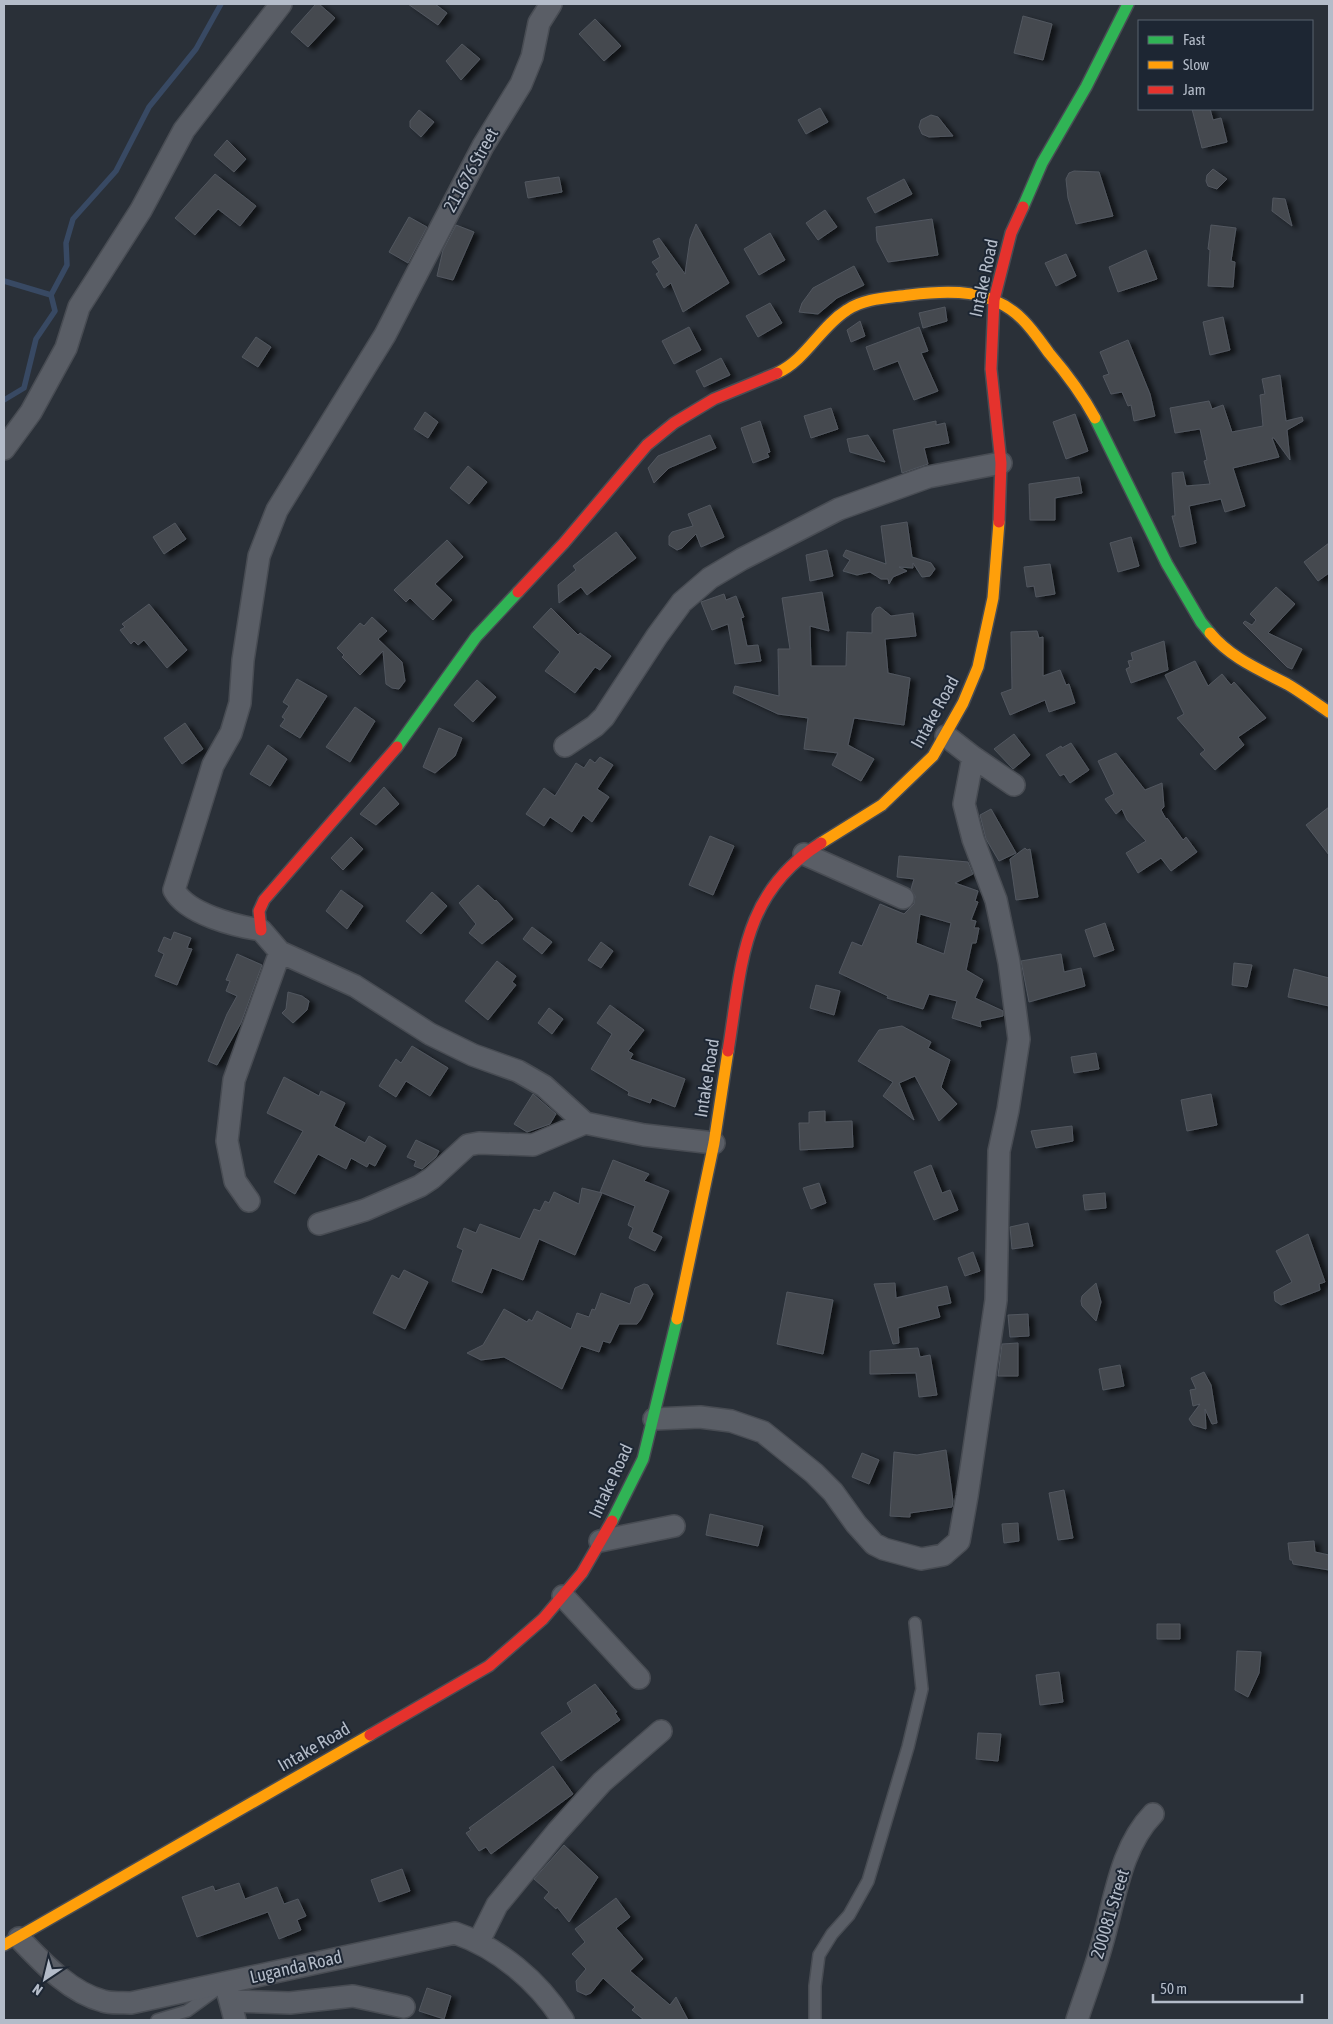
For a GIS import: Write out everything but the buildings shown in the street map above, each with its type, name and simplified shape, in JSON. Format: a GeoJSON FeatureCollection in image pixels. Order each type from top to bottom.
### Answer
{"type":"FeatureCollection","features":[{"type":"Feature","properties":{"kind":"street"},"geometry":{"type":"LineString","coordinates":[[4,449],[31,412],[66,348],[79,306],[141,210],[184,130],[281,4]]}},
{"type":"Feature","properties":{"kind":"street","name":"211676 Street"},"geometry":{"type":"LineString","coordinates":[[262,930],[236,926],[187,905],[179,900],[174,890],[213,766],[231,733],[240,703],[243,660],[259,556],[277,510],[385,335],[483,146],[521,84],[532,57],[539,23],[551,4]]}},
{"type":"Feature","properties":{"kind":"street","name":"Intake Road"},"geometry":{"type":"LineString","coordinates":[[11,1941],[488,1666],[543,1619],[582,1572],[600,1541],[643,1459],[654,1419],[714,1143],[750,927],[777,879],[804,854],[882,805],[933,756],[946,736],[978,666],[993,598],[1001,463],[991,369],[994,300],[1011,232],[1042,163],[1086,87],[1128,4]]}},
{"type":"Feature","properties":{"kind":"street"},"geometry":{"type":"LineString","coordinates":[[714,1143],[644,1135],[585,1123],[544,1086],[518,1071],[430,1034],[355,986],[280,952],[262,930],[258,914],[258,907],[391,755],[476,637],[564,543],[647,445],[674,424],[714,399],[790,367],[829,325],[848,310],[870,300],[942,291],[968,292],[994,300],[1022,319],[1082,393],[1167,564],[1201,622],[1221,646],[1262,673],[1287,684],[1329,712]]}},
{"type":"Feature","properties":{"kind":"street"},"geometry":{"type":"LineString","coordinates":[[565,746],[595,726],[604,716],[682,602],[710,578],[742,559],[839,509],[928,478],[1001,463]]}},
{"type":"Feature","properties":{"kind":"street"},"geometry":{"type":"LineString","coordinates":[[946,736],[1014,785]]}},
{"type":"Feature","properties":{"kind":"street"},"geometry":{"type":"LineString","coordinates":[[654,1419],[708,1418],[731,1421],[763,1432],[814,1472],[833,1492],[856,1524],[874,1544],[884,1549],[921,1559],[943,1555],[958,1541],[968,1496],[996,1300],[998,1151],[1008,1110],[1019,1039],[1010,970],[996,900],[973,838],[964,804],[973,757]]}},
{"type":"Feature","properties":{"kind":"street"},"geometry":{"type":"LineString","coordinates":[[804,854],[903,898]]}},
{"type":"Feature","properties":{"kind":"street"},"geometry":{"type":"LineString","coordinates":[[249,1200],[235,1181],[227,1141],[234,1080],[280,952]]}},
{"type":"Feature","properties":{"kind":"street"},"geometry":{"type":"LineString","coordinates":[[319,1224],[365,1210],[420,1186],[432,1178],[468,1145],[492,1142],[533,1145],[585,1123]]}},
{"type":"Feature","properties":{"kind":"street"},"geometry":{"type":"LineString","coordinates":[[600,1541],[674,1526]]}},
{"type":"Feature","properties":{"kind":"street"},"geometry":{"type":"LineString","coordinates":[[562,1596],[639,1678]]}},
{"type":"Feature","properties":{"kind":"street"},"geometry":{"type":"LineString","coordinates":[[479,1941],[497,1905],[556,1832],[602,1782],[661,1732]]}},
{"type":"Feature","properties":{"kind":"street","name":"200081 Street"},"geometry":{"type":"LineString","coordinates":[[1077,2020],[1100,1952],[1111,1913],[1113,1896],[1141,1827],[1154,1814]]}},
{"type":"Feature","properties":{"kind":"street","name":"Luganda Road"},"geometry":{"type":"LineString","coordinates":[[11,1941],[62,1979],[104,2002],[131,2003],[230,2001],[455,1933],[479,1941],[503,1957],[525,1977],[563,2020]]}},
{"type":"Feature","properties":{"kind":"street"},"geometry":{"type":"LineString","coordinates":[[230,2001],[290,2003],[353,1996],[404,2007]]}},
{"type":"Feature","properties":{"kind":"lane"},"geometry":{"type":"LineString","coordinates":[[815,2020],[815,1986],[819,1955],[832,1934],[849,1915],[868,1881],[922,1689],[915,1623]]}},
{"type":"Feature","properties":{"kind":"lane"},"geometry":{"type":"LineString","coordinates":[[157,2020],[230,2001]]}},
{"type":"Feature","properties":{"kind":"waterway"},"geometry":{"type":"LineString","coordinates":[[4,400],[24,388],[36,339],[55,311],[51,295],[67,265],[66,243],[73,219],[116,171],[149,107],[196,49],[221,4]]}},
{"type":"Feature","properties":{"kind":"waterway"},"geometry":{"type":"LineString","coordinates":[[4,281],[51,295]]}},
{"type":"Feature","properties":{"kind":"traffic: fast"},"geometry":{"type":"LineString","coordinates":[[1023,207],[1042,163],[1086,87],[1128,4]]}},
{"type":"Feature","properties":{"kind":"traffic: fast"},"geometry":{"type":"LineString","coordinates":[[1095,418],[1167,564],[1201,622],[1210,633]]}},
{"type":"Feature","properties":{"kind":"traffic: fast"},"geometry":{"type":"LineString","coordinates":[[397,747],[476,637],[518,592]]}},
{"type":"Feature","properties":{"kind":"traffic: fast"},"geometry":{"type":"LineString","coordinates":[[612,1521],[643,1459],[677,1319]]}},
{"type":"Feature","properties":{"kind":"traffic: slow"},"geometry":{"type":"LineString","coordinates":[[777,373],[805,352],[837,317],[861,303],[924,293],[954,292],[969,294],[998,302],[1023,320],[1074,384],[1095,418]]}},
{"type":"Feature","properties":{"kind":"traffic: slow"},"geometry":{"type":"LineString","coordinates":[[821,843],[882,805],[933,756],[963,703],[978,667],[993,598],[999,522]]}},
{"type":"Feature","properties":{"kind":"traffic: slow"},"geometry":{"type":"LineString","coordinates":[[1210,633],[1236,656],[1292,687],[1329,712]]}},
{"type":"Feature","properties":{"kind":"traffic: slow"},"geometry":{"type":"LineString","coordinates":[[677,1319],[714,1143],[728,1051]]}},
{"type":"Feature","properties":{"kind":"traffic: slow"},"geometry":{"type":"LineString","coordinates":[[4,1945],[370,1735]]}},
{"type":"Feature","properties":{"kind":"traffic: jam"},"geometry":{"type":"LineString","coordinates":[[999,522],[1001,463],[991,369],[994,300],[1011,233],[1023,207]]}},
{"type":"Feature","properties":{"kind":"traffic: jam"},"geometry":{"type":"LineString","coordinates":[[518,592],[564,543],[647,445],[674,423],[714,399],[777,373]]}},
{"type":"Feature","properties":{"kind":"traffic: jam"},"geometry":{"type":"LineString","coordinates":[[261,930],[259,911],[264,900],[397,747]]}},
{"type":"Feature","properties":{"kind":"traffic: jam"},"geometry":{"type":"LineString","coordinates":[[728,1051],[742,962],[749,935],[760,909],[774,885],[794,863],[821,843]]}},
{"type":"Feature","properties":{"kind":"traffic: jam"},"geometry":{"type":"LineString","coordinates":[[370,1735],[489,1666],[543,1619],[582,1573],[612,1521]]}}]}
